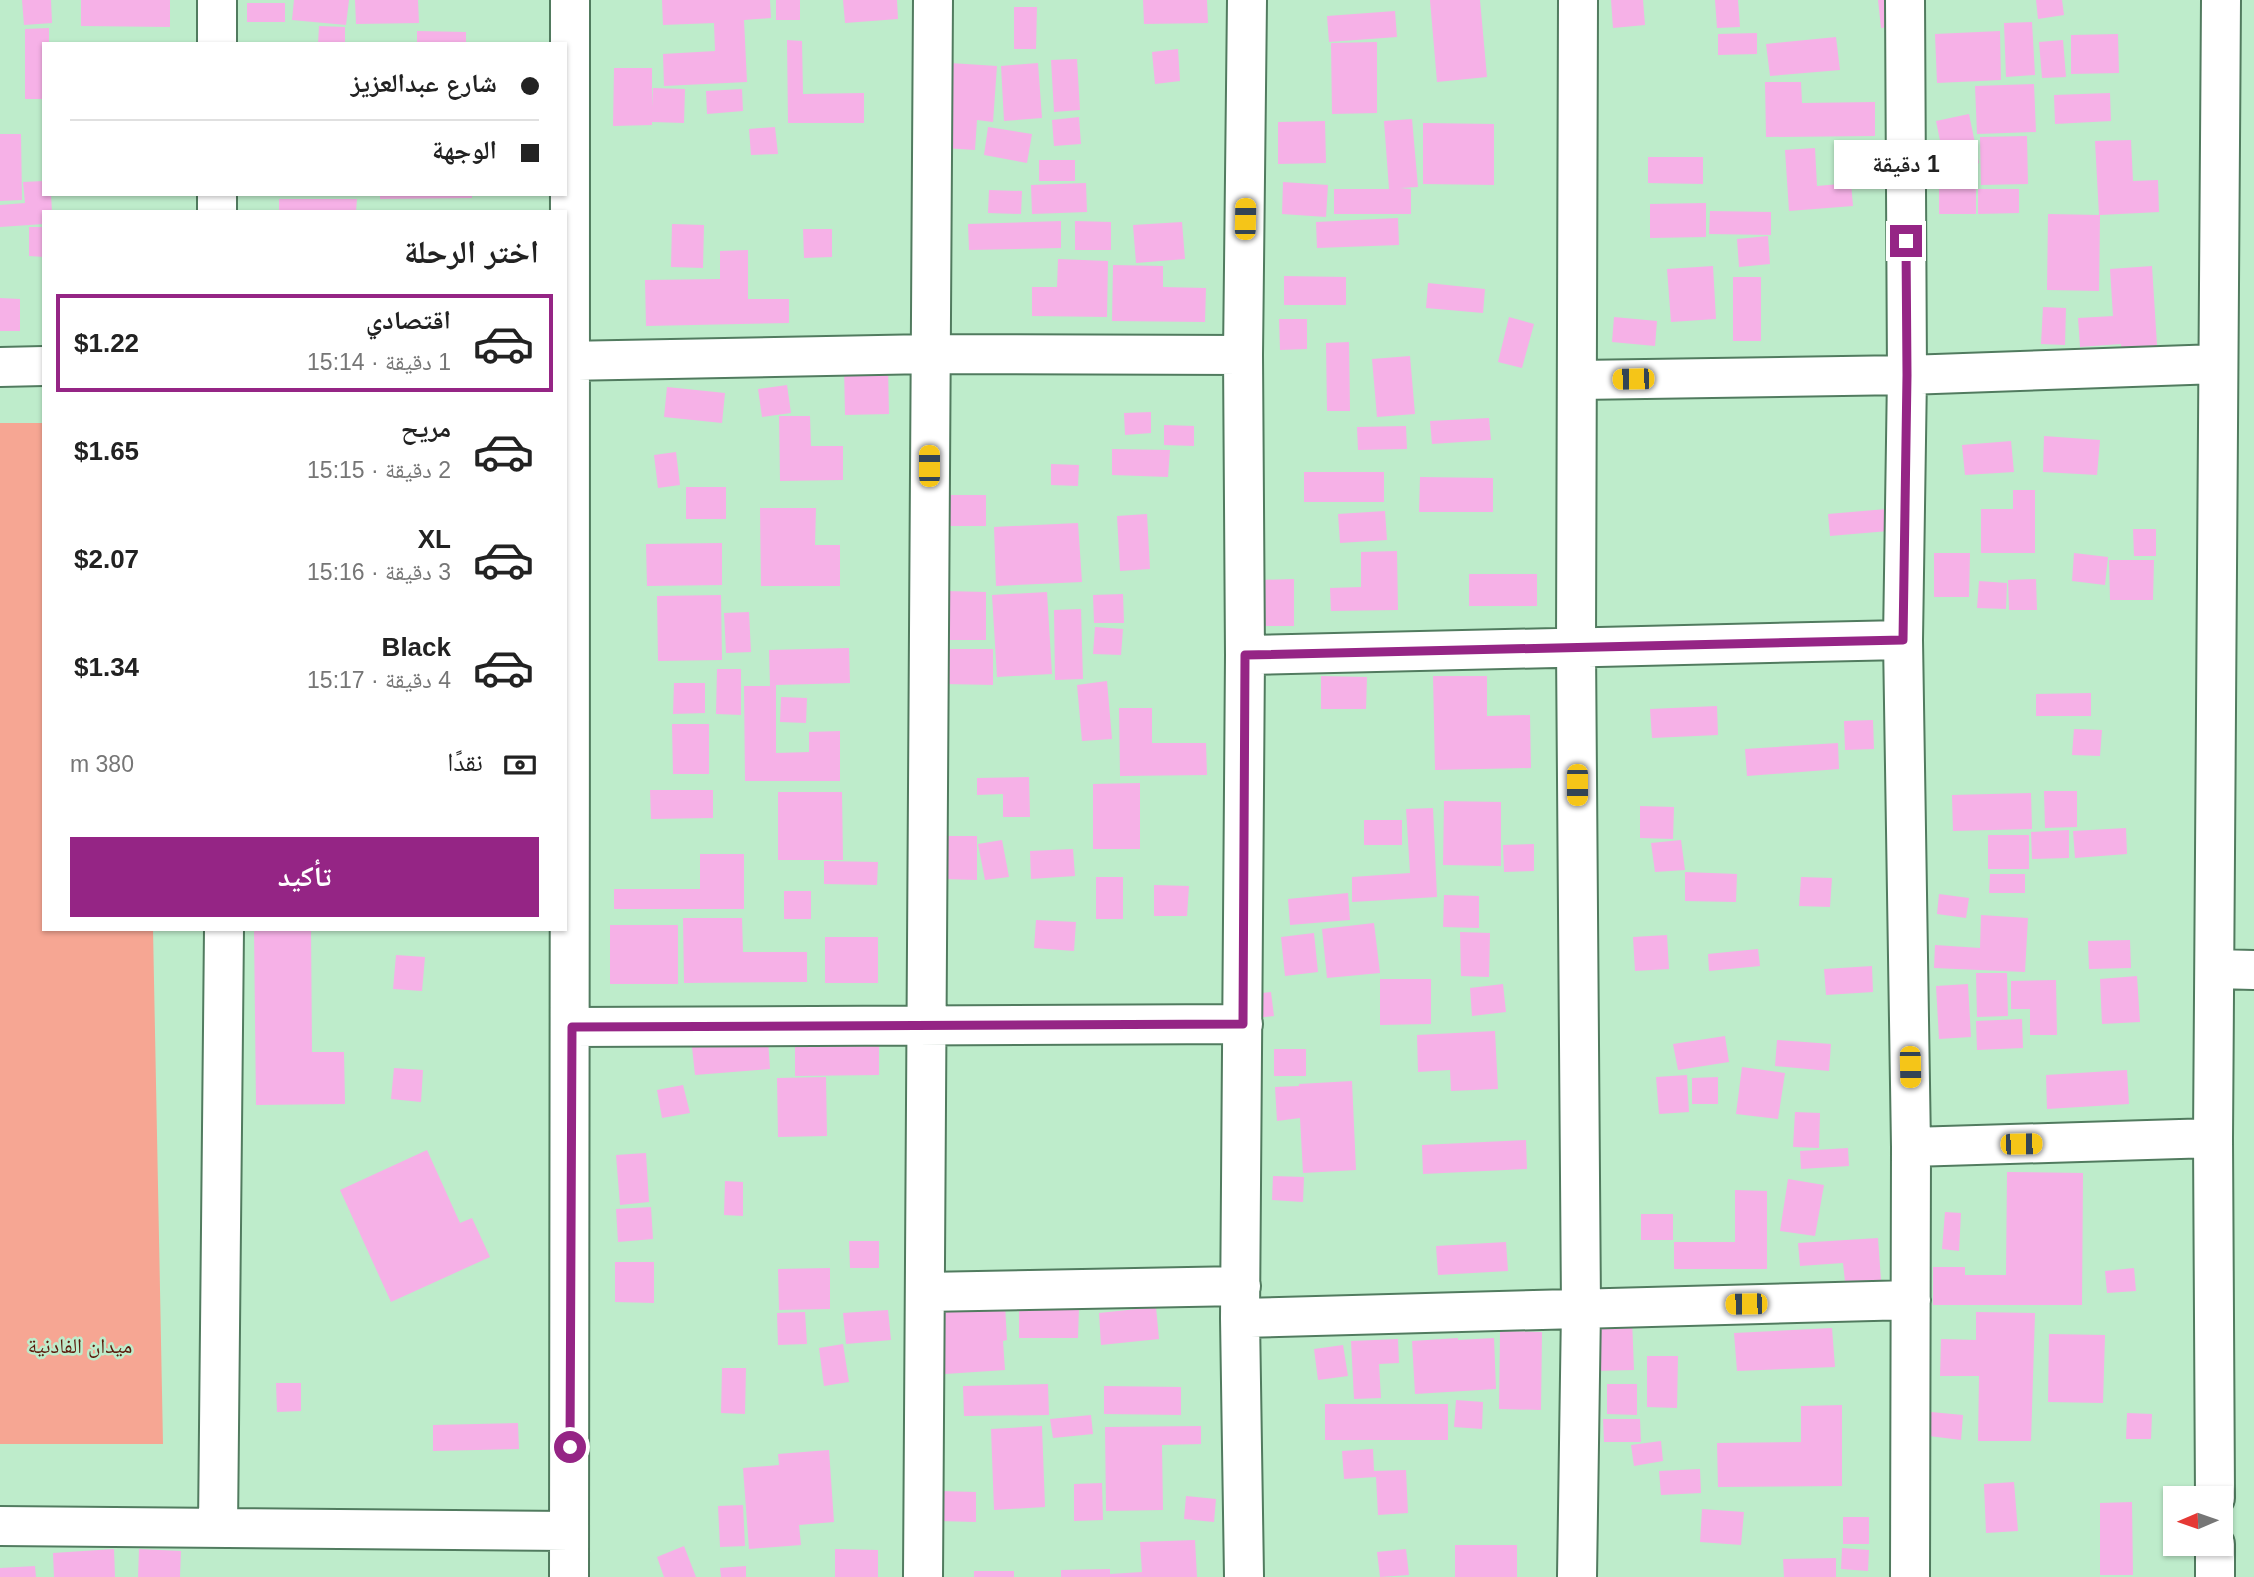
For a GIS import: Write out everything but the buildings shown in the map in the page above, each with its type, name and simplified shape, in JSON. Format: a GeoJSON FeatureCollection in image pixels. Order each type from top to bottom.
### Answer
{"type":"FeatureCollection","features":[{"type":"Feature","properties":{"kind":"street"},"geometry":{"type":"LineString","coordinates":[[217,0],[217,42]]}},
{"type":"Feature","properties":{"kind":"street"},"geometry":{"type":"LineString","coordinates":[[567,271],[570,0]]}},
{"type":"Feature","properties":{"kind":"street"},"geometry":{"type":"LineString","coordinates":[[923,1577],[933,0]]}},
{"type":"Feature","properties":{"kind":"street"},"geometry":{"type":"LineString","coordinates":[[1244,1577],[1240,1302],[1247,0]]}},
{"type":"Feature","properties":{"kind":"street"},"geometry":{"type":"LineString","coordinates":[[1577,1577],[1581,1309],[1576,647],[1578,0]]}},
{"type":"Feature","properties":{"kind":"street"},"geometry":{"type":"LineString","coordinates":[[1905,0],[1907,375],[1903,640],[1911,1147],[1910,1577]]}},
{"type":"Feature","properties":{"kind":"street"},"geometry":{"type":"LineString","coordinates":[[2214,1486],[2213,1138],[2218,364],[2237,168],[2221,0]]}},
{"type":"Feature","properties":{"kind":"street"},"geometry":{"type":"LineString","coordinates":[[567,361],[930,354],[1243,355]]}},
{"type":"Feature","properties":{"kind":"street"},"geometry":{"type":"LineString","coordinates":[[1578,380],[1907,375],[2218,364]]}},
{"type":"Feature","properties":{"kind":"street"},"geometry":{"type":"LineString","coordinates":[[0,367],[42,366]]}},
{"type":"Feature","properties":{"kind":"street"},"geometry":{"type":"LineString","coordinates":[[1245,655],[1903,640]]}},
{"type":"Feature","properties":{"kind":"street"},"geometry":{"type":"LineString","coordinates":[[567,749],[572,1027],[569,1577]]}},
{"type":"Feature","properties":{"kind":"street"},"geometry":{"type":"LineString","coordinates":[[218,1528],[224,931]]}},
{"type":"Feature","properties":{"kind":"street"},"geometry":{"type":"LineString","coordinates":[[2215,969],[2254,970]]}},
{"type":"Feature","properties":{"kind":"street"},"geometry":{"type":"LineString","coordinates":[[572,1027],[1243,1024]]}},
{"type":"Feature","properties":{"kind":"street"},"geometry":{"type":"LineString","coordinates":[[1911,1147],[2213,1138]]}},
{"type":"Feature","properties":{"kind":"street"},"geometry":{"type":"LineString","coordinates":[[925,1292],[1581,1309],[1911,1300]]}},
{"type":"Feature","properties":{"kind":"street"},"geometry":{"type":"LineString","coordinates":[[0,1526],[569,1531]]}},
{"type":"Feature","properties":{"kind":"street"},"geometry":{"type":"LineString","coordinates":[[2215,1556],[2215,1577]]}},
{"type":"Feature","properties":{"kind":"green space","name":"ميدان الفادنية"},"geometry":{"type":"Polygon","coordinates":[[[0,423],[42,423],[42,931],[153,931],[163,1444],[0,1444],[0,423]]]}},
{"type":"Feature","properties":{"kind":"route"},"geometry":{"type":"LineString","coordinates":[[570,1447],[572,1027],[1243,1024],[1245,655],[1903,640],[1906,241]]}}]}
